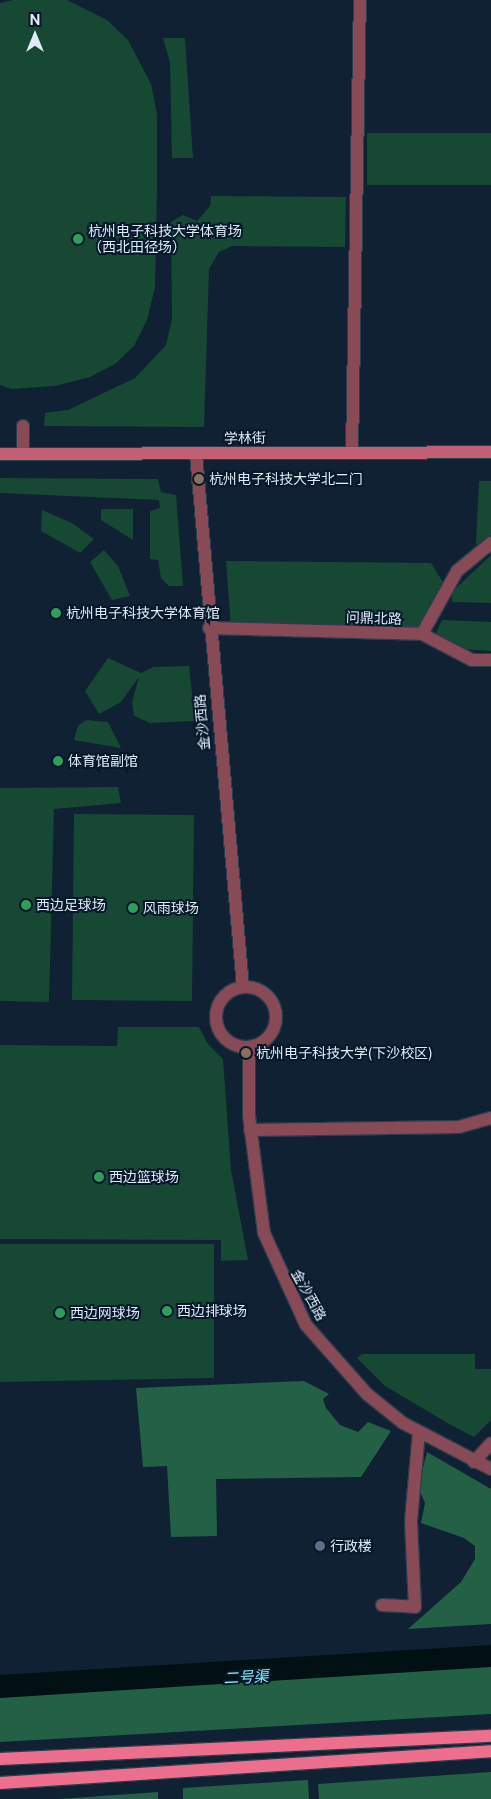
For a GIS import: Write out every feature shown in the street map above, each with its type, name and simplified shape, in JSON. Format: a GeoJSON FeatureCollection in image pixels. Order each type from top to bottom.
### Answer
{"type":"FeatureCollection","features":[{"type":"Feature","properties":{"kind":"main road","name":"学林街"},"geometry":{"type":"LineString","coordinates":[[0,454],[491,452]]}},
{"type":"Feature","properties":{"kind":"main road"},"geometry":{"type":"LineString","coordinates":[[0,1759],[491,1736]]}},
{"type":"Feature","properties":{"kind":"main road"},"geometry":{"type":"LineString","coordinates":[[0,1783],[491,1751]]}},
{"type":"Feature","properties":{"kind":"street"},"geometry":{"type":"LineString","coordinates":[[352,452],[360,0]]}},
{"type":"Feature","properties":{"kind":"street"},"geometry":{"type":"LineString","coordinates":[[23,426],[23,454]]}},
{"type":"Feature","properties":{"kind":"street","name":"金沙西路"},"geometry":{"type":"LineString","coordinates":[[196,454],[209,628],[242,986]]}},
{"type":"Feature","properties":{"kind":"street"},"geometry":{"type":"LineString","coordinates":[[491,543],[457,571],[422,634],[472,660],[491,660]]}},
{"type":"Feature","properties":{"kind":"street","name":"问鼎北路"},"geometry":{"type":"LineString","coordinates":[[209,628],[422,634]]}},
{"type":"Feature","properties":{"kind":"street"},"geometry":{"type":"LineString","coordinates":[[242,986],[266,994],[276,1011],[270,1036],[249,1047],[224,1038],[216,1022],[221,998],[242,986]]}},
{"type":"Feature","properties":{"kind":"street","name":"金沙西路"},"geometry":{"type":"LineString","coordinates":[[249,1047],[250,1130],[264,1234],[306,1325],[367,1394],[419,1432],[474,1462],[491,1469]]}},
{"type":"Feature","properties":{"kind":"street"},"geometry":{"type":"LineString","coordinates":[[250,1130],[459,1127],[491,1118]]}},
{"type":"Feature","properties":{"kind":"street"},"geometry":{"type":"LineString","coordinates":[[382,1605],[415,1607],[412,1505],[419,1432]]}},
{"type":"Feature","properties":{"kind":"street"},"geometry":{"type":"LineString","coordinates":[[474,1462],[491,1443]]}},
{"type":"Feature","properties":{"kind":"green space","name":"杭州电子科技大学体育场 （西北田径场）"},"geometry":{"type":"Polygon","coordinates":[[[13,0],[67,0],[107,20],[128,40],[151,84],[157,114],[157,190],[155,287],[147,320],[134,346],[115,364],[90,377],[55,386],[11,389],[0,385],[0,3],[13,0]]]}},
{"type":"Feature","properties":{"kind":"green space"},"geometry":{"type":"Polygon","coordinates":[[[163,38],[185,38],[193,158],[172,158],[170,63],[163,38]]]}},
{"type":"Feature","properties":{"kind":"green space"},"geometry":{"type":"Polygon","coordinates":[[[367,133],[491,133],[491,185],[367,185],[367,133]]]}},
{"type":"Feature","properties":{"kind":"green space"},"geometry":{"type":"Polygon","coordinates":[[[211,196],[346,197],[345,247],[232,246],[219,252],[209,269],[204,427],[44,426],[45,413],[68,410],[135,378],[166,345],[172,319],[171,222],[183,215],[197,221],[210,206],[211,196]]]}},
{"type":"Feature","properties":{"kind":"green space"},"geometry":{"type":"Polygon","coordinates":[[[0,478],[158,479],[161,492],[176,495],[183,586],[169,586],[161,578],[158,560],[150,559],[150,511],[160,508],[159,500],[0,493],[0,478]]]}},
{"type":"Feature","properties":{"kind":"green space"},"geometry":{"type":"Polygon","coordinates":[[[479,481],[491,481],[491,535],[476,545],[479,481]]]}},
{"type":"Feature","properties":{"kind":"green space"},"geometry":{"type":"Polygon","coordinates":[[[101,509],[133,509],[133,540],[101,520],[101,509]]]}},
{"type":"Feature","properties":{"kind":"green space"},"geometry":{"type":"Polygon","coordinates":[[[42,510],[72,523],[94,539],[80,553],[41,531],[42,510]]]}},
{"type":"Feature","properties":{"kind":"green space"},"geometry":{"type":"Polygon","coordinates":[[[104,550],[118,566],[130,596],[112,600],[90,562],[104,550]]]}},
{"type":"Feature","properties":{"kind":"green space"},"geometry":{"type":"Polygon","coordinates":[[[491,555],[491,603],[452,602],[452,592],[491,555]]]}},
{"type":"Feature","properties":{"kind":"green space"},"geometry":{"type":"Polygon","coordinates":[[[226,561],[431,563],[446,587],[422,634],[231,628],[226,561]]]}},
{"type":"Feature","properties":{"kind":"green space"},"geometry":{"type":"Polygon","coordinates":[[[442,620],[491,622],[491,651],[465,649],[435,635],[442,620]]]}},
{"type":"Feature","properties":{"kind":"green space"},"geometry":{"type":"Polygon","coordinates":[[[108,658],[141,673],[153,667],[189,666],[195,721],[150,723],[134,716],[132,702],[139,677],[121,702],[99,714],[85,691],[108,658]]]}},
{"type":"Feature","properties":{"kind":"green space"},"geometry":{"type":"Polygon","coordinates":[[[86,720],[108,722],[121,748],[74,740],[78,726],[86,720]]]}},
{"type":"Feature","properties":{"kind":"green space","name":"西边足球场"},"geometry":{"type":"Polygon","coordinates":[[[118,787],[121,803],[54,809],[49,1002],[0,1001],[0,788],[118,787]]]}},
{"type":"Feature","properties":{"kind":"green space","name":"风雨球场"},"geometry":{"type":"Polygon","coordinates":[[[74,814],[194,815],[192,1001],[72,1000],[74,814]]]}},
{"type":"Feature","properties":{"kind":"green space","name":"西边篮球场"},"geometry":{"type":"Polygon","coordinates":[[[118,1027],[199,1027],[208,1044],[223,1059],[231,1170],[248,1260],[221,1261],[221,1240],[0,1239],[0,1045],[117,1046],[118,1027]]]}},
{"type":"Feature","properties":{"kind":"green space"},"geometry":{"type":"Polygon","coordinates":[[[0,1244],[214,1244],[214,1378],[0,1382],[0,1244]]]}},
{"type":"Feature","properties":{"kind":"green space"},"geometry":{"type":"Polygon","coordinates":[[[362,1354],[475,1354],[475,1369],[491,1369],[491,1420],[474,1437],[385,1386],[357,1358],[362,1354]]]}},
{"type":"Feature","properties":{"kind":"green space"},"geometry":{"type":"Polygon","coordinates":[[[304,1381],[329,1394],[323,1399],[326,1408],[340,1425],[358,1432],[368,1422],[391,1431],[361,1477],[216,1479],[217,1536],[171,1537],[167,1466],[143,1467],[136,1388],[304,1381]]]}},
{"type":"Feature","properties":{"kind":"green space"},"geometry":{"type":"Polygon","coordinates":[[[427,1452],[491,1489],[491,1624],[408,1629],[461,1582],[475,1559],[475,1546],[464,1538],[421,1523],[425,1503],[418,1487],[427,1452]]]}},
{"type":"Feature","properties":{"kind":"green space"},"geometry":{"type":"Polygon","coordinates":[[[491,1658],[491,1714],[0,1742],[0,1690],[491,1658]]]}},
{"type":"Feature","properties":{"kind":"green space"},"geometry":{"type":"Polygon","coordinates":[[[491,1772],[491,1799],[319,1799],[318,1784],[491,1772]]]}},
{"type":"Feature","properties":{"kind":"green space"},"geometry":{"type":"Polygon","coordinates":[[[308,1780],[309,1799],[183,1799],[183,1788],[308,1780]]]}},
{"type":"Feature","properties":{"kind":"green space"},"geometry":{"type":"Polygon","coordinates":[[[158,1792],[158,1799],[59,1799],[158,1792]]]}},
{"type":"Feature","properties":{"kind":"water","name":"二号渠"},"geometry":{"type":"Polygon","coordinates":[[[491,1645],[491,1667],[0,1698],[0,1675],[491,1645]]]}},
{"type":"Feature","properties":{"kind":"place","name":"杭州电子科技大学体育场 （西北田径场）"},"geometry":{"type":"Point","coordinates":[78,239]}},
{"type":"Feature","properties":{"kind":"place","name":"杭州电子科技大学北二门"},"geometry":{"type":"Point","coordinates":[199,479]}},
{"type":"Feature","properties":{"kind":"place","name":"杭州电子科技大学体育馆"},"geometry":{"type":"Point","coordinates":[56,613]}},
{"type":"Feature","properties":{"kind":"place","name":"体育馆副馆"},"geometry":{"type":"Point","coordinates":[58,761]}},
{"type":"Feature","properties":{"kind":"place","name":"西边足球场"},"geometry":{"type":"Point","coordinates":[26,905]}},
{"type":"Feature","properties":{"kind":"place","name":"风雨球场"},"geometry":{"type":"Point","coordinates":[133,908]}},
{"type":"Feature","properties":{"kind":"place","name":"杭州电子科技大学(下沙校区)"},"geometry":{"type":"Point","coordinates":[246,1053]}},
{"type":"Feature","properties":{"kind":"place","name":"西边篮球场"},"geometry":{"type":"Point","coordinates":[99,1177]}},
{"type":"Feature","properties":{"kind":"place","name":"西边排球场"},"geometry":{"type":"Point","coordinates":[167,1311]}},
{"type":"Feature","properties":{"kind":"place","name":"西边网球场"},"geometry":{"type":"Point","coordinates":[60,1313]}},
{"type":"Feature","properties":{"kind":"place","name":"行政楼"},"geometry":{"type":"Point","coordinates":[320,1546]}}]}
